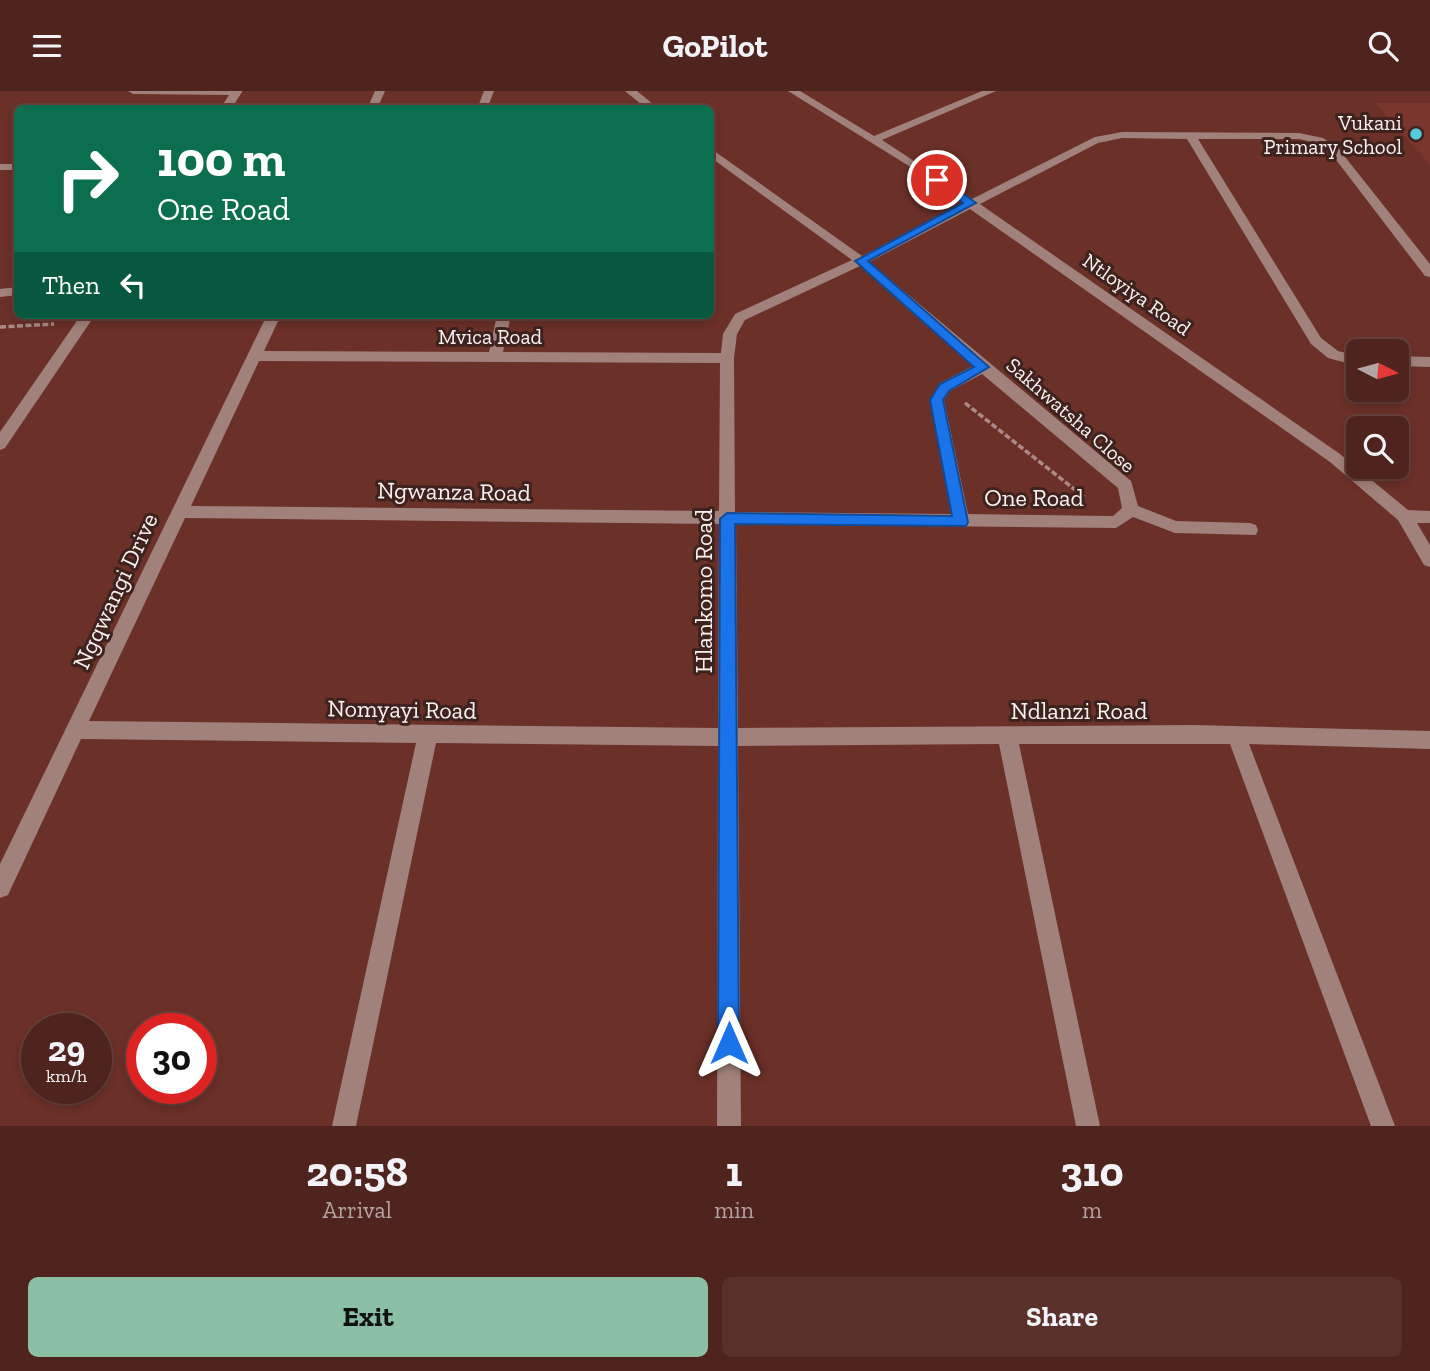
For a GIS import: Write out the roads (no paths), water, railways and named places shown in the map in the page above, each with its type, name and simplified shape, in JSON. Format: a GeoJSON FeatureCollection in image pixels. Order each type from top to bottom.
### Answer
{"type":"FeatureCollection","features":[{"type":"Feature","properties":{"kind":"street"},"geometry":{"type":"LineString","coordinates":[[133,91],[237,92]]}},
{"type":"Feature","properties":{"kind":"street"},"geometry":{"type":"LineString","coordinates":[[630,91],[649,105]]}},
{"type":"Feature","properties":{"kind":"street","name":"Ntloyiya Road"},"geometry":{"type":"LineString","coordinates":[[793,91],[971,203],[1335,458],[1404,516],[1430,560]]}},
{"type":"Feature","properties":{"kind":"street"},"geometry":{"type":"LineString","coordinates":[[873,140],[991,91]]}},
{"type":"Feature","properties":{"kind":"street","name":"Hlankomo Road"},"geometry":{"type":"LineString","coordinates":[[729,1126],[727,358],[730,334],[740,317],[861,261],[1095,140],[1122,135],[1299,136],[1319,140],[1334,150],[1430,274]]}},
{"type":"Feature","properties":{"kind":"street"},"geometry":{"type":"LineString","coordinates":[[1190,135],[1316,341],[1333,355],[1346,358]]}},
{"type":"Feature","properties":{"kind":"street","name":"Sakhwatsha Close"},"geometry":{"type":"LineString","coordinates":[[714,154],[861,261],[1125,485],[1131,510]]}},
{"type":"Feature","properties":{"kind":"street"},"geometry":{"type":"LineString","coordinates":[[0,444],[85,319]]}},
{"type":"Feature","properties":{"kind":"street","name":"Ngqwangi Drive"},"geometry":{"type":"LineString","coordinates":[[0,887],[272,319]]}},
{"type":"Feature","properties":{"kind":"street"},"geometry":{"type":"LineString","coordinates":[[495,356],[503,319]]}},
{"type":"Feature","properties":{"kind":"street","name":"Mvica Road"},"geometry":{"type":"LineString","coordinates":[[254,356],[727,358]]}},
{"type":"Feature","properties":{"kind":"street"},"geometry":{"type":"LineString","coordinates":[[1409,361],[1430,362]]}},
{"type":"Feature","properties":{"kind":"street"},"geometry":{"type":"LineString","coordinates":[[961,522],[937,400],[944,387],[983,367]]}},
{"type":"Feature","properties":{"kind":"street"},"geometry":{"type":"LineString","coordinates":[[1131,510],[1175,527],[1250,530]]}},
{"type":"Feature","properties":{"kind":"street","name":"One Road"},"geometry":{"type":"LineString","coordinates":[[727,519],[1116,521],[1131,510]]}},
{"type":"Feature","properties":{"kind":"street","name":"Ngwanza Road"},"geometry":{"type":"LineString","coordinates":[[180,512],[727,519]]}},
{"type":"Feature","properties":{"kind":"street"},"geometry":{"type":"LineString","coordinates":[[1404,516],[1430,517]]}},
{"type":"Feature","properties":{"kind":"street","name":"Nomyayi Road"},"geometry":{"type":"LineString","coordinates":[[76,730],[727,737]]}},
{"type":"Feature","properties":{"kind":"street"},"geometry":{"type":"LineString","coordinates":[[344,1126],[428,734]]}},
{"type":"Feature","properties":{"kind":"street"},"geometry":{"type":"LineString","coordinates":[[1007,735],[1088,1126]]}},
{"type":"Feature","properties":{"kind":"street"},"geometry":{"type":"LineString","coordinates":[[1236,735],[1383,1126]]}},
{"type":"Feature","properties":{"kind":"street","name":"Ndlanzi Road"},"geometry":{"type":"LineString","coordinates":[[727,737],[1236,735],[1430,740]]}},
{"type":"Feature","properties":{"kind":"place","name":"Vukani Primary School"},"geometry":{"type":"Point","coordinates":[1416,134]}}]}
